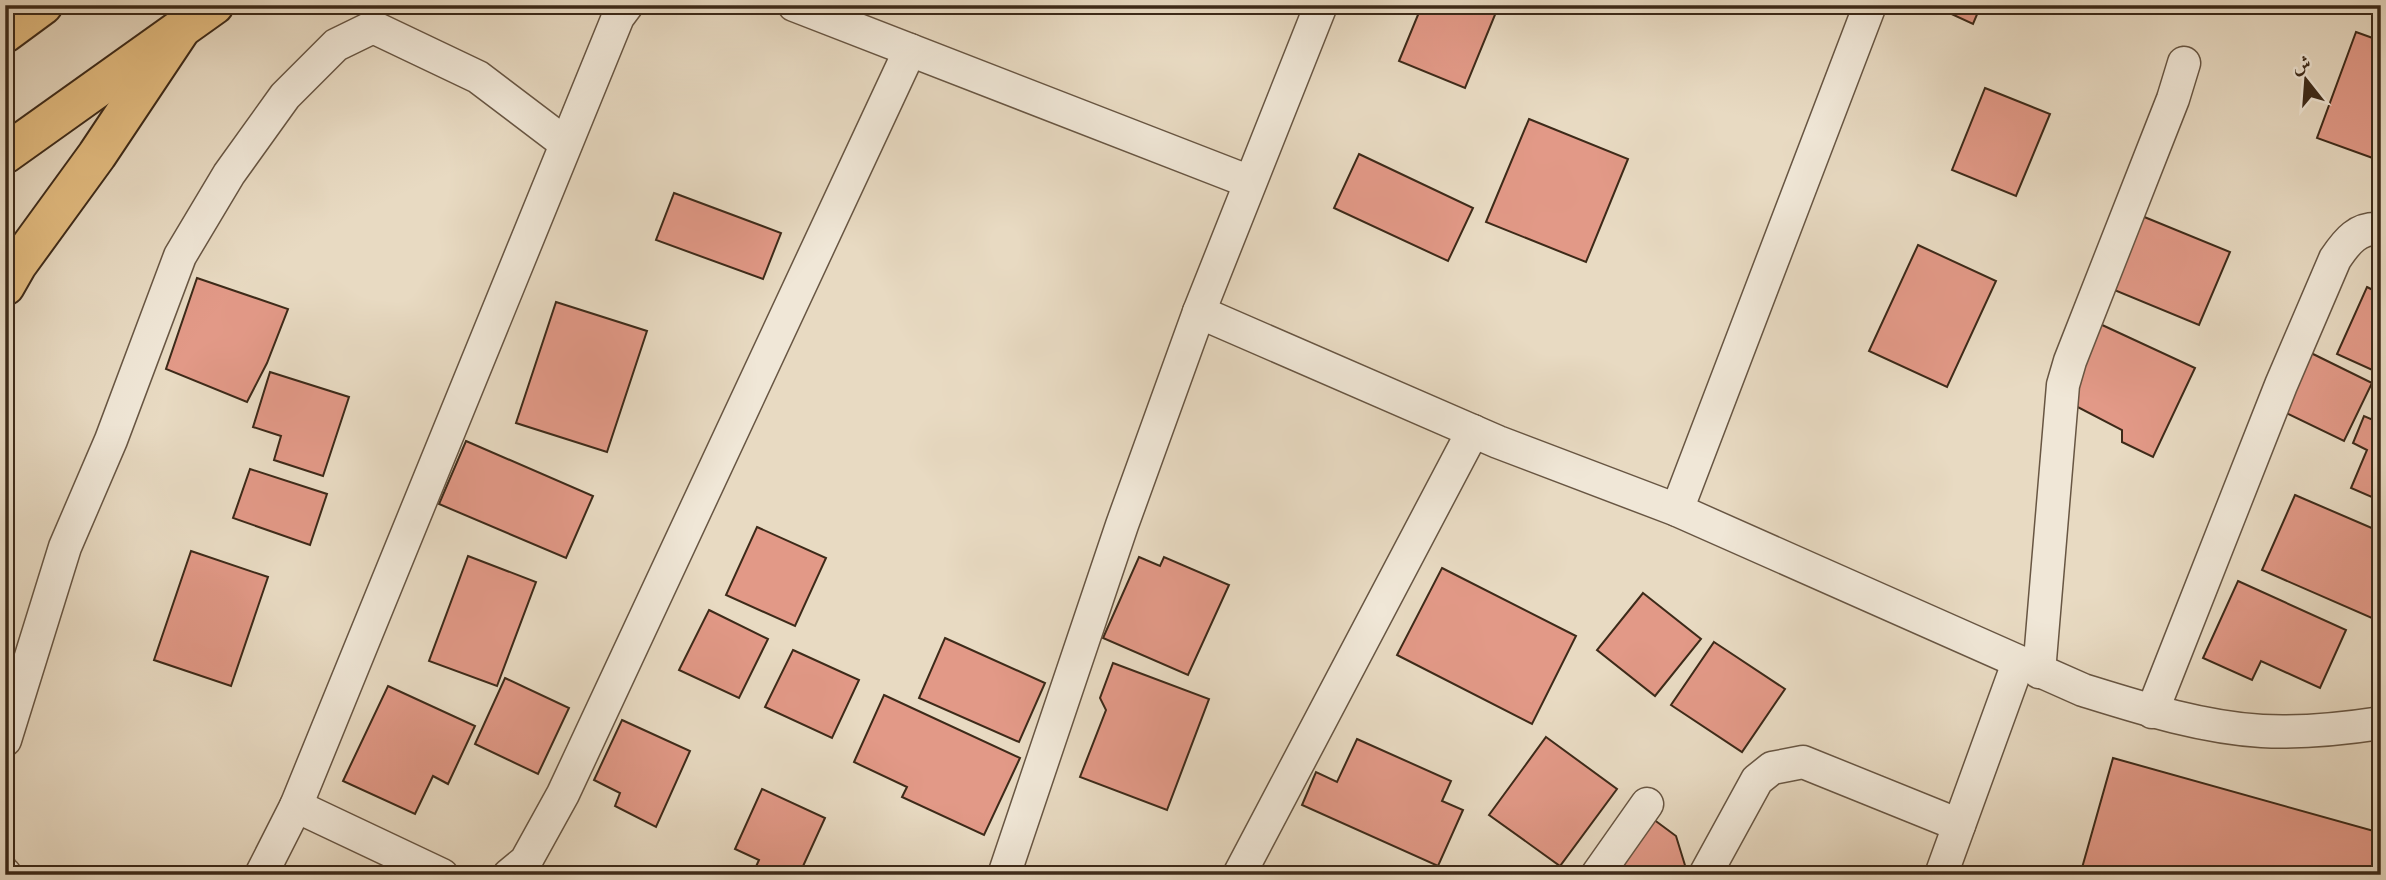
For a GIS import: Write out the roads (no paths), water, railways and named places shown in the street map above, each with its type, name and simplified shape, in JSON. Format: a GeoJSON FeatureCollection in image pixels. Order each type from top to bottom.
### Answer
{"type":"FeatureCollection","features":[{"type":"Feature","properties":{"kind":"main road"},"geometry":{"type":"LineString","coordinates":[[5,33],[43,5]]}},
{"type":"Feature","properties":{"kind":"main road"},"geometry":{"type":"LineString","coordinates":[[5,154],[214,5]]}},
{"type":"Feature","properties":{"kind":"main road"},"geometry":{"type":"LineString","coordinates":[[5,286],[179,32]]}},
{"type":"Feature","properties":{"kind":"street"},"geometry":{"type":"LineString","coordinates":[[261,875],[296,806],[565,142],[618,17],[627,5]]}},
{"type":"Feature","properties":{"kind":"street"},"geometry":{"type":"LineString","coordinates":[[794,5],[1250,182]]}},
{"type":"Feature","properties":{"kind":"street"},"geometry":{"type":"LineString","coordinates":[[1004,875],[1122,525],[1199,312],[1321,5]]}},
{"type":"Feature","properties":{"kind":"street"},"geometry":{"type":"LineString","coordinates":[[1677,510],[1870,5]]}},
{"type":"Feature","properties":{"kind":"street"},"geometry":{"type":"LineString","coordinates":[[5,740],[65,547],[111,440],[180,256],[229,174],[285,96],[336,45],[373,27],[478,77],[565,142]]}},
{"type":"Feature","properties":{"kind":"street"},"geometry":{"type":"LineString","coordinates":[[509,875],[526,860],[563,794],[910,50]]}},
{"type":"Feature","properties":{"kind":"street"},"geometry":{"type":"LineString","coordinates":[[1941,875],[1959,825],[2028,667],[2063,385],[2070,361],[2173,99],[2184,63]]}},
{"type":"Feature","properties":{"kind":"street"},"geometry":{"type":"LineString","coordinates":[[2152,712],[2281,385],[2335,259],[2346,242],[2356,234],[2367,229],[2381,229]]}},
{"type":"Feature","properties":{"kind":"street"},"geometry":{"type":"LineString","coordinates":[[1199,312],[1473,431],[1677,510],[2082,690],[2152,712],[2263,731],[2381,723]]}},
{"type":"Feature","properties":{"kind":"street"},"geometry":{"type":"LineString","coordinates":[[1239,875],[1473,431]]}},
{"type":"Feature","properties":{"kind":"street"},"geometry":{"type":"LineString","coordinates":[[1705,875],[1757,780],[1772,768],[1803,762],[1959,825]]}},
{"type":"Feature","properties":{"kind":"street"},"geometry":{"type":"LineString","coordinates":[[1597,875],[1647,804]]}},
{"type":"Feature","properties":{"kind":"street"},"geometry":{"type":"LineString","coordinates":[[296,806],[442,875]]}}]}
